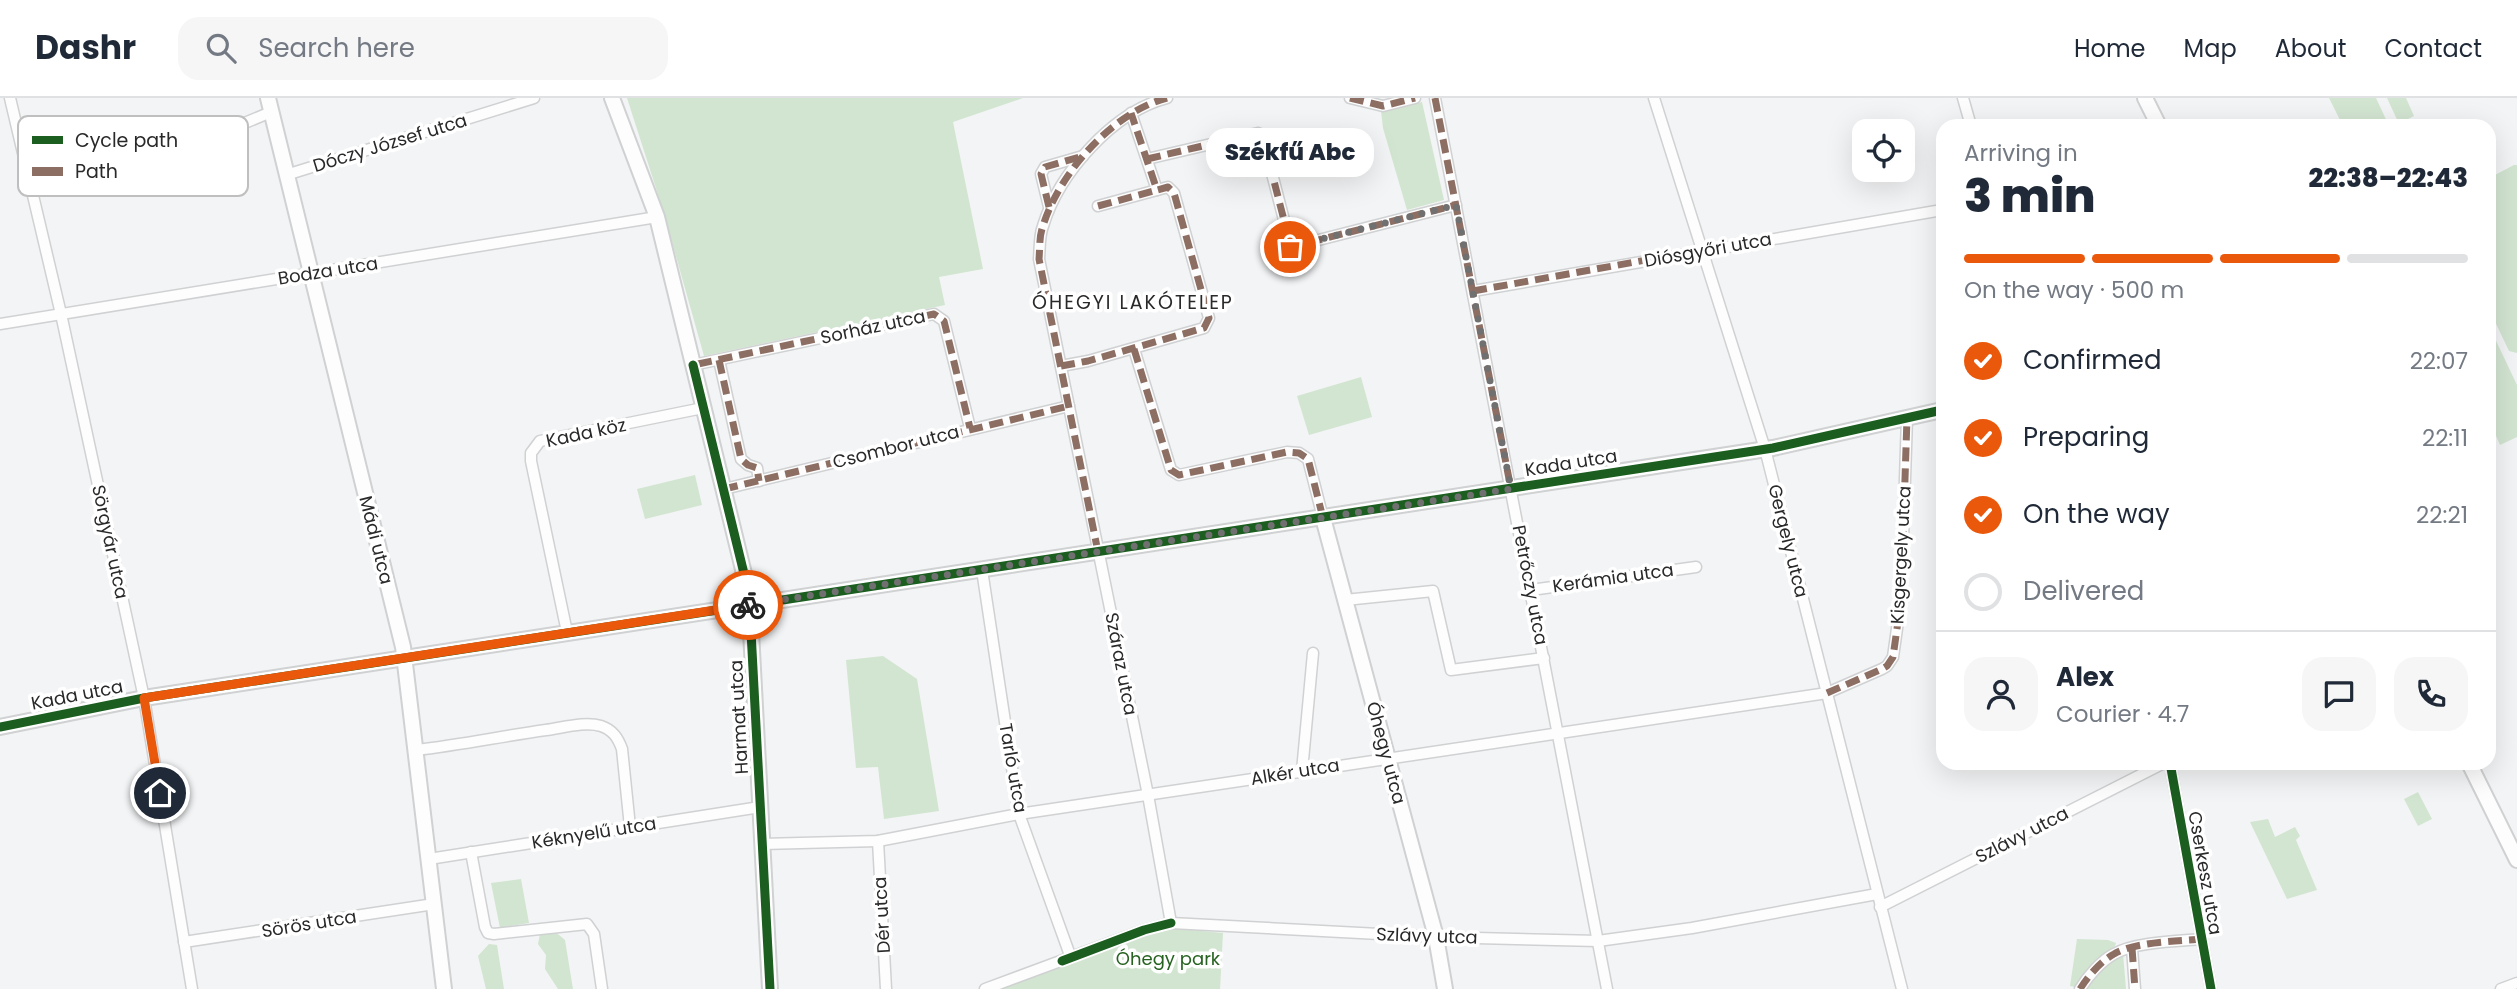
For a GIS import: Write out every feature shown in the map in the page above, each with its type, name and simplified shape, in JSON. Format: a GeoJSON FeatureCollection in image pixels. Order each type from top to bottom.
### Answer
{"type":"FeatureCollection","features":[{"type":"Feature","properties":{"kind":"street"},"geometry":{"type":"LineString","coordinates":[[0,101],[11,98]]}},
{"type":"Feature","properties":{"kind":"street","name":"Sörgyár utca"},"geometry":{"type":"LineString","coordinates":[[11,98],[18,128]]}},
{"type":"Feature","properties":{"kind":"street","name":"Dóczy József utca"},"geometry":{"type":"LineString","coordinates":[[286,174],[534,98]]}},
{"type":"Feature","properties":{"kind":"street","name":"Harmat utca"},"geometry":{"type":"LineString","coordinates":[[612,98],[657,218],[749,594],[769,989]]}},
{"type":"Feature","properties":{"kind":"street"},"geometry":{"type":"LineString","coordinates":[[1049,208],[1083,156],[1116,123],[1150,102],[1167,98]]}},
{"type":"Feature","properties":{"kind":"street"},"geometry":{"type":"LineString","coordinates":[[1350,98],[1383,106],[1415,98]]}},
{"type":"Feature","properties":{"kind":"street","name":"Petrőczy utca"},"geometry":{"type":"LineString","coordinates":[[1435,98],[1607,989]]}},
{"type":"Feature","properties":{"kind":"street","name":"Gergely utca"},"geometry":{"type":"LineString","coordinates":[[1654,98],[1765,449],[1902,989]]}},
{"type":"Feature","properties":{"kind":"street"},"geometry":{"type":"LineString","coordinates":[[1963,98],[1969,119]]}},
{"type":"Feature","properties":{"kind":"street"},"geometry":{"type":"LineString","coordinates":[[2146,98],[2155,119]]}},
{"type":"Feature","properties":{"kind":"street","name":"Mádi utca"},"geometry":{"type":"LineString","coordinates":[[269,105],[404,657],[444,989]]}},
{"type":"Feature","properties":{"kind":"street"},"geometry":{"type":"LineString","coordinates":[[246,116],[269,105]]}},
{"type":"Feature","properties":{"kind":"street"},"geometry":{"type":"LineString","coordinates":[[1131,113],[1157,190]]}},
{"type":"Feature","properties":{"kind":"street"},"geometry":{"type":"LineString","coordinates":[[1147,159],[1258,133],[1262,135],[1290,247],[1456,205]]}},
{"type":"Feature","properties":{"kind":"street"},"geometry":{"type":"LineString","coordinates":[[1049,208],[1041,174],[1045,167],[1083,156]]}},
{"type":"Feature","properties":{"kind":"street"},"geometry":{"type":"LineString","coordinates":[[1061,366],[1134,349],[1204,328],[1209,318],[1174,193],[1168,187],[1098,206]]}},
{"type":"Feature","properties":{"kind":"street","name":"Sörgyár utca"},"geometry":{"type":"LineString","coordinates":[[34,196],[144,698],[192,989]]}},
{"type":"Feature","properties":{"kind":"street","name":"Száraz utca"},"geometry":{"type":"LineString","coordinates":[[1049,208],[1041,229],[1039,259],[1148,795],[1171,923]]}},
{"type":"Feature","properties":{"kind":"street","name":"Diósgyőri utca"},"geometry":{"type":"LineString","coordinates":[[1473,291],[1936,211]]}},
{"type":"Feature","properties":{"kind":"street","name":"Bodza utca"},"geometry":{"type":"LineString","coordinates":[[0,324],[657,218]]}},
{"type":"Feature","properties":{"kind":"street","name":"Sorház utca"},"geometry":{"type":"LineString","coordinates":[[693,365],[934,314],[944,321],[970,428]]}},
{"type":"Feature","properties":{"kind":"street"},"geometry":{"type":"LineString","coordinates":[[1134,349],[1171,470],[1179,475],[1287,452],[1299,453],[1308,459],[1323,518]]}},
{"type":"Feature","properties":{"kind":"street"},"geometry":{"type":"LineString","coordinates":[[719,360],[741,459],[757,468],[759,481]]}},
{"type":"Feature","properties":{"kind":"street","name":"Csombor utca"},"geometry":{"type":"LineString","coordinates":[[724,489],[1069,406]]}},
{"type":"Feature","properties":{"kind":"street","name":"Kada köz"},"geometry":{"type":"LineString","coordinates":[[567,632],[531,453],[540,442],[703,408]]}},
{"type":"Feature","properties":{"kind":"street","name":"Kada utca"},"geometry":{"type":"LineString","coordinates":[[0,727],[144,698],[404,657],[1765,449],[1936,411]]}},
{"type":"Feature","properties":{"kind":"street","name":"Kisgergely utca"},"geometry":{"type":"LineString","coordinates":[[1827,692],[1882,669],[1892,657],[1901,600],[1907,418]]}},
{"type":"Feature","properties":{"kind":"street","name":"Óhegy utca"},"geometry":{"type":"LineString","coordinates":[[1323,518],[1436,937],[1445,989]]}},
{"type":"Feature","properties":{"kind":"street","name":"Kerámia utca"},"geometry":{"type":"LineString","coordinates":[[1531,590],[1696,567]]}},
{"type":"Feature","properties":{"kind":"street","name":"Tarló utca"},"geometry":{"type":"LineString","coordinates":[[982,570],[1019,814],[1071,958]]}},
{"type":"Feature","properties":{"kind":"street"},"geometry":{"type":"LineString","coordinates":[[1345,600],[1433,591],[1451,670],[1544,658]]}},
{"type":"Feature","properties":{"kind":"street"},"geometry":{"type":"LineString","coordinates":[[1302,771],[1313,653]]}},
{"type":"Feature","properties":{"kind":"street","name":"Alkér utca"},"geometry":{"type":"LineString","coordinates":[[762,844],[878,841],[1019,814],[1827,692]]}},
{"type":"Feature","properties":{"kind":"street"},"geometry":{"type":"LineString","coordinates":[[416,750],[562,728],[593,724],[601,726],[610,730],[622,749],[630,827]]}},
{"type":"Feature","properties":{"kind":"street","name":"Szlávy utca"},"geometry":{"type":"LineString","coordinates":[[1880,907],[2150,770]]}},
{"type":"Feature","properties":{"kind":"street","name":"Cserkesz utca"},"geometry":{"type":"LineString","coordinates":[[2170,770],[2211,989]]}},
{"type":"Feature","properties":{"kind":"street"},"geometry":{"type":"LineString","coordinates":[[2472,770],[2517,860]]}},
{"type":"Feature","properties":{"kind":"street","name":"Kéknyelű utca"},"geometry":{"type":"LineString","coordinates":[[429,859],[760,807]]}},
{"type":"Feature","properties":{"kind":"street","name":"Dér utca"},"geometry":{"type":"LineString","coordinates":[[878,841],[886,989]]}},
{"type":"Feature","properties":{"kind":"street"},"geometry":{"type":"LineString","coordinates":[[471,852],[488,933],[587,924],[594,934],[602,989]]}},
{"type":"Feature","properties":{"kind":"street","name":"Szlávy utca"},"geometry":{"type":"LineString","coordinates":[[985,989],[1144,930],[1171,923],[1436,937],[1598,941],[1692,928],[1877,894]]}},
{"type":"Feature","properties":{"kind":"street","name":"Sörös utca"},"geometry":{"type":"LineString","coordinates":[[184,942],[434,904]]}},
{"type":"Feature","properties":{"kind":"street"},"geometry":{"type":"LineString","coordinates":[[2080,989],[2101,964],[2115,953],[2132,948],[2201,939]]}},
{"type":"Feature","properties":{"kind":"street"},"geometry":{"type":"LineString","coordinates":[[2132,948],[2135,989]]}},
{"type":"Feature","properties":{"kind":"street"},"geometry":{"type":"LineString","coordinates":[[2501,989],[2517,983]]}},
{"type":"Feature","properties":{"kind":"green space"},"geometry":{"type":"Polygon","coordinates":[[[627,98],[1023,98],[953,122],[983,269],[939,277],[945,305],[704,356],[663,210],[627,98]]]}},
{"type":"Feature","properties":{"kind":"green space"},"geometry":{"type":"Polygon","coordinates":[[[2329,98],[2376,98],[2386,119],[2340,119],[2329,98]]]}},
{"type":"Feature","properties":{"kind":"green space"},"geometry":{"type":"Polygon","coordinates":[[[2387,98],[2406,98],[2414,116],[2397,119],[2387,98]]]}},
{"type":"Feature","properties":{"kind":"green space"},"geometry":{"type":"Polygon","coordinates":[[[1422,102],[1444,200],[1407,210],[1383,128],[1381,111],[1422,102]]]}},
{"type":"Feature","properties":{"kind":"green space"},"geometry":{"type":"Polygon","coordinates":[[[2517,165],[2517,353],[2509,351],[2496,324],[2496,174],[2517,165]]]}},
{"type":"Feature","properties":{"kind":"green space"},"geometry":{"type":"Polygon","coordinates":[[[2496,341],[2517,385],[2517,437],[2500,445],[2496,436],[2496,341]]]}},
{"type":"Feature","properties":{"kind":"green space"},"geometry":{"type":"Polygon","coordinates":[[[1361,377],[1372,417],[1309,435],[1297,396],[1361,377]]]}},
{"type":"Feature","properties":{"kind":"green space"},"geometry":{"type":"Polygon","coordinates":[[[695,475],[702,505],[645,519],[637,489],[695,475]]]}},
{"type":"Feature","properties":{"kind":"green space"},"geometry":{"type":"Polygon","coordinates":[[[883,656],[917,679],[939,811],[884,819],[878,767],[856,768],[846,660],[883,656]]]}},
{"type":"Feature","properties":{"kind":"green space"},"geometry":{"type":"Polygon","coordinates":[[[2418,792],[2432,819],[2418,826],[2404,799],[2418,792]]]}},
{"type":"Feature","properties":{"kind":"green space"},"geometry":{"type":"Polygon","coordinates":[[[2268,819],[2275,837],[2295,827],[2300,836],[2296,840],[2317,890],[2287,899],[2250,822],[2268,819]]]}},
{"type":"Feature","properties":{"kind":"green space"},"geometry":{"type":"Polygon","coordinates":[[[521,879],[529,923],[500,928],[491,883],[521,879]]]}},
{"type":"Feature","properties":{"kind":"green space","name":"Óhegy park"},"geometry":{"type":"Polygon","coordinates":[[[1172,928],[1223,933],[1220,989],[1001,989],[1144,935],[1172,928]]]}},
{"type":"Feature","properties":{"kind":"green space"},"geometry":{"type":"Polygon","coordinates":[[[553,930],[565,940],[573,989],[558,989],[545,969],[546,955],[538,944],[540,934],[553,930]]]}},
{"type":"Feature","properties":{"kind":"green space"},"geometry":{"type":"Polygon","coordinates":[[[2077,939],[2108,940],[2116,943],[2088,969],[2075,987],[2070,986],[2077,939]]]}},
{"type":"Feature","properties":{"kind":"green space"},"geometry":{"type":"Polygon","coordinates":[[[489,944],[497,945],[504,989],[486,989],[478,956],[489,944]]]}},
{"type":"Feature","properties":{"kind":"green space"},"geometry":{"type":"Polygon","coordinates":[[[2123,953],[2126,989],[2082,989],[2104,965],[2123,953]]]}},
{"type":"Feature","properties":{"kind":"marked path"},"geometry":{"type":"LineString","coordinates":[[1098,552],[1039,259],[1041,234],[1062,186],[1091,147],[1127,116],[1167,98]]}},
{"type":"Feature","properties":{"kind":"marked path"},"geometry":{"type":"LineString","coordinates":[[1350,98],[1383,106],[1415,98]]}},
{"type":"Feature","properties":{"kind":"marked path"},"geometry":{"type":"LineString","coordinates":[[1435,98],[1511,489]]}},
{"type":"Feature","properties":{"kind":"marked path"},"geometry":{"type":"LineString","coordinates":[[1061,366],[1088,361],[1204,328],[1209,318],[1174,193],[1168,187],[1157,190],[1131,113]]}},
{"type":"Feature","properties":{"kind":"marked path"},"geometry":{"type":"LineString","coordinates":[[1147,159],[1258,133],[1262,135],[1291,247],[1456,205]]}},
{"type":"Feature","properties":{"kind":"marked path"},"geometry":{"type":"LineString","coordinates":[[1049,207],[1041,174],[1045,167],[1083,156]]}},
{"type":"Feature","properties":{"kind":"marked path"},"geometry":{"type":"LineString","coordinates":[[1098,206],[1157,190]]}},
{"type":"Feature","properties":{"kind":"marked path"},"geometry":{"type":"LineString","coordinates":[[1473,291],[1702,250]]}},
{"type":"Feature","properties":{"kind":"marked path"},"geometry":{"type":"LineString","coordinates":[[698,364],[934,314],[944,321],[970,428]]}},
{"type":"Feature","properties":{"kind":"marked path"},"geometry":{"type":"LineString","coordinates":[[1134,349],[1171,470],[1179,475],[1287,452],[1299,453],[1308,459],[1323,518]]}},
{"type":"Feature","properties":{"kind":"marked path"},"geometry":{"type":"LineString","coordinates":[[719,360],[741,459],[757,468],[759,481]]}},
{"type":"Feature","properties":{"kind":"marked path"},"geometry":{"type":"LineString","coordinates":[[724,489],[1069,406]]}},
{"type":"Feature","properties":{"kind":"marked path"},"geometry":{"type":"LineString","coordinates":[[1827,693],[1882,669],[1893,657],[1901,600],[1907,418]]}},
{"type":"Feature","properties":{"kind":"marked path"},"geometry":{"type":"LineString","coordinates":[[2080,989],[2100,965],[2123,950],[2156,943],[2201,939]]}},
{"type":"Feature","properties":{"kind":"marked path"},"geometry":{"type":"LineString","coordinates":[[2132,948],[2135,989]]}},
{"type":"Feature","properties":{"kind":"cycle path"},"geometry":{"type":"LineString","coordinates":[[693,365],[749,594],[770,989]]}},
{"type":"Feature","properties":{"kind":"cycle path"},"geometry":{"type":"LineString","coordinates":[[0,727],[144,698],[1773,448],[1936,411]]}},
{"type":"Feature","properties":{"kind":"cycle path"},"geometry":{"type":"LineString","coordinates":[[2171,770],[2211,989]]}},
{"type":"Feature","properties":{"kind":"cycle path"},"geometry":{"type":"LineString","coordinates":[[1062,961],[1144,930],[1171,923]]}},
{"type":"Feature","properties":{"kind":"way so far"},"geometry":{"type":"LineString","coordinates":[[748,605],[1511,489],[1456,205],[1290,247]]}},
{"type":"Feature","properties":{"kind":"place","name":"Székfű Abc"},"geometry":{"type":"Point","coordinates":[1290,247]}},
{"type":"Feature","properties":{"kind":"district","name":"ÓHEGYI LAKÓTELEP"},"geometry":{"type":"Point","coordinates":[1133,302]}},
{"type":"Feature","properties":{"kind":"route"},"geometry":{"type":"LineString","coordinates":[[160,793],[144,698],[748,605]]}}]}
